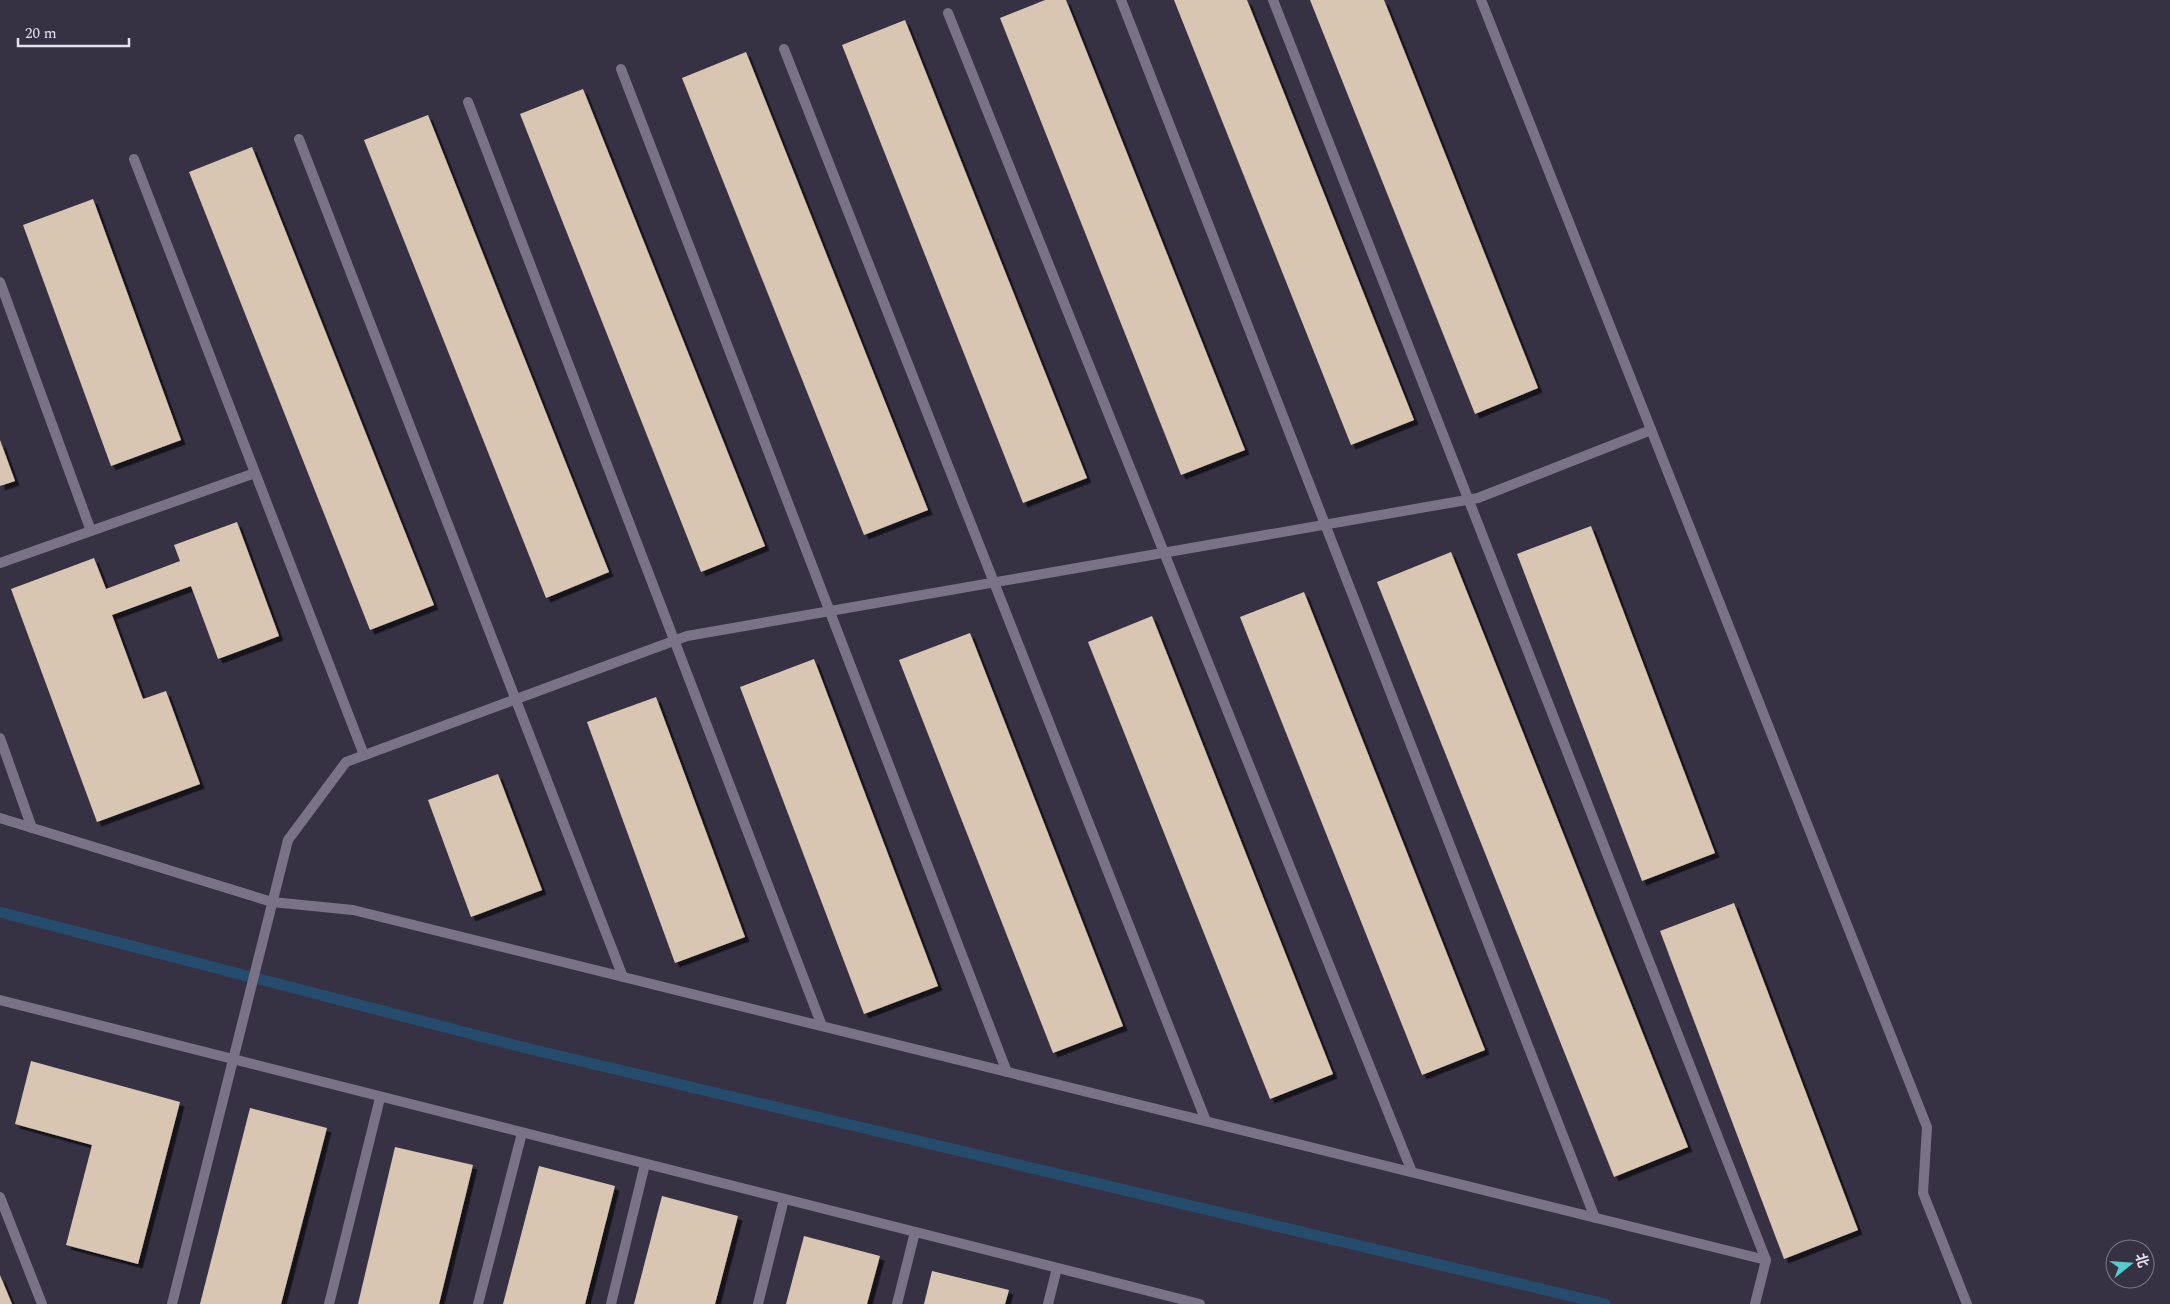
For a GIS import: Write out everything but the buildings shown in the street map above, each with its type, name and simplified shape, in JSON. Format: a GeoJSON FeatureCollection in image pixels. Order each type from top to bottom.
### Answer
{"type":"FeatureCollection","features":[{"type":"Feature","properties":{"kind":"street"},"geometry":{"type":"LineString","coordinates":[[1121,0],[1595,1218]]}},
{"type":"Feature","properties":{"kind":"street"},"geometry":{"type":"LineString","coordinates":[[1273,0],[1766,1260],[1755,1304]]}},
{"type":"Feature","properties":{"kind":"street"},"geometry":{"type":"LineString","coordinates":[[1481,0],[1927,1127],[1923,1193],[1967,1304]]}},
{"type":"Feature","properties":{"kind":"street"},"geometry":{"type":"LineString","coordinates":[[948,14],[1412,1172]]}},
{"type":"Feature","properties":{"kind":"street"},"geometry":{"type":"LineString","coordinates":[[784,49],[1206,1121]]}},
{"type":"Feature","properties":{"kind":"street"},"geometry":{"type":"LineString","coordinates":[[621,69],[1006,1072]]}},
{"type":"Feature","properties":{"kind":"street"},"geometry":{"type":"LineString","coordinates":[[468,102],[822,1026]]}},
{"type":"Feature","properties":{"kind":"street"},"geometry":{"type":"LineString","coordinates":[[300,139],[623,977]]}},
{"type":"Feature","properties":{"kind":"street"},"geometry":{"type":"LineString","coordinates":[[134,159],[364,755]]}},
{"type":"Feature","properties":{"kind":"street"},"geometry":{"type":"LineString","coordinates":[[0,282],[90,531]]}},
{"type":"Feature","properties":{"kind":"street"},"geometry":{"type":"LineString","coordinates":[[172,1304],[288,840],[346,762],[687,636],[1478,498],[1651,430]]}},
{"type":"Feature","properties":{"kind":"street"},"geometry":{"type":"LineString","coordinates":[[0,563],[255,473]]}},
{"type":"Feature","properties":{"kind":"street"},"geometry":{"type":"LineString","coordinates":[[0,738],[32,828]]}},
{"type":"Feature","properties":{"kind":"street"},"geometry":{"type":"LineString","coordinates":[[0,818],[272,902],[353,910],[1766,1260]]}},
{"type":"Feature","properties":{"kind":"street"},"geometry":{"type":"LineString","coordinates":[[0,1000],[380,1098],[1200,1304]]}},
{"type":"Feature","properties":{"kind":"street"},"geometry":{"type":"LineString","coordinates":[[329,1304],[380,1098]]}},
{"type":"Feature","properties":{"kind":"street"},"geometry":{"type":"LineString","coordinates":[[478,1304],[522,1133]]}},
{"type":"Feature","properties":{"kind":"street"},"geometry":{"type":"LineString","coordinates":[[611,1304],[645,1164]]}},
{"type":"Feature","properties":{"kind":"street"},"geometry":{"type":"LineString","coordinates":[[0,1197],[42,1304]]}},
{"type":"Feature","properties":{"kind":"street"},"geometry":{"type":"LineString","coordinates":[[758,1304],[784,1199]]}},
{"type":"Feature","properties":{"kind":"street"},"geometry":{"type":"LineString","coordinates":[[897,1304],[915,1232]]}},
{"type":"Feature","properties":{"kind":"street"},"geometry":{"type":"LineString","coordinates":[[1048,1304],[1057,1268]]}},
{"type":"Feature","properties":{"kind":"waterway"},"geometry":{"type":"LineString","coordinates":[[0,912],[522,1047],[1605,1304]]}}]}
